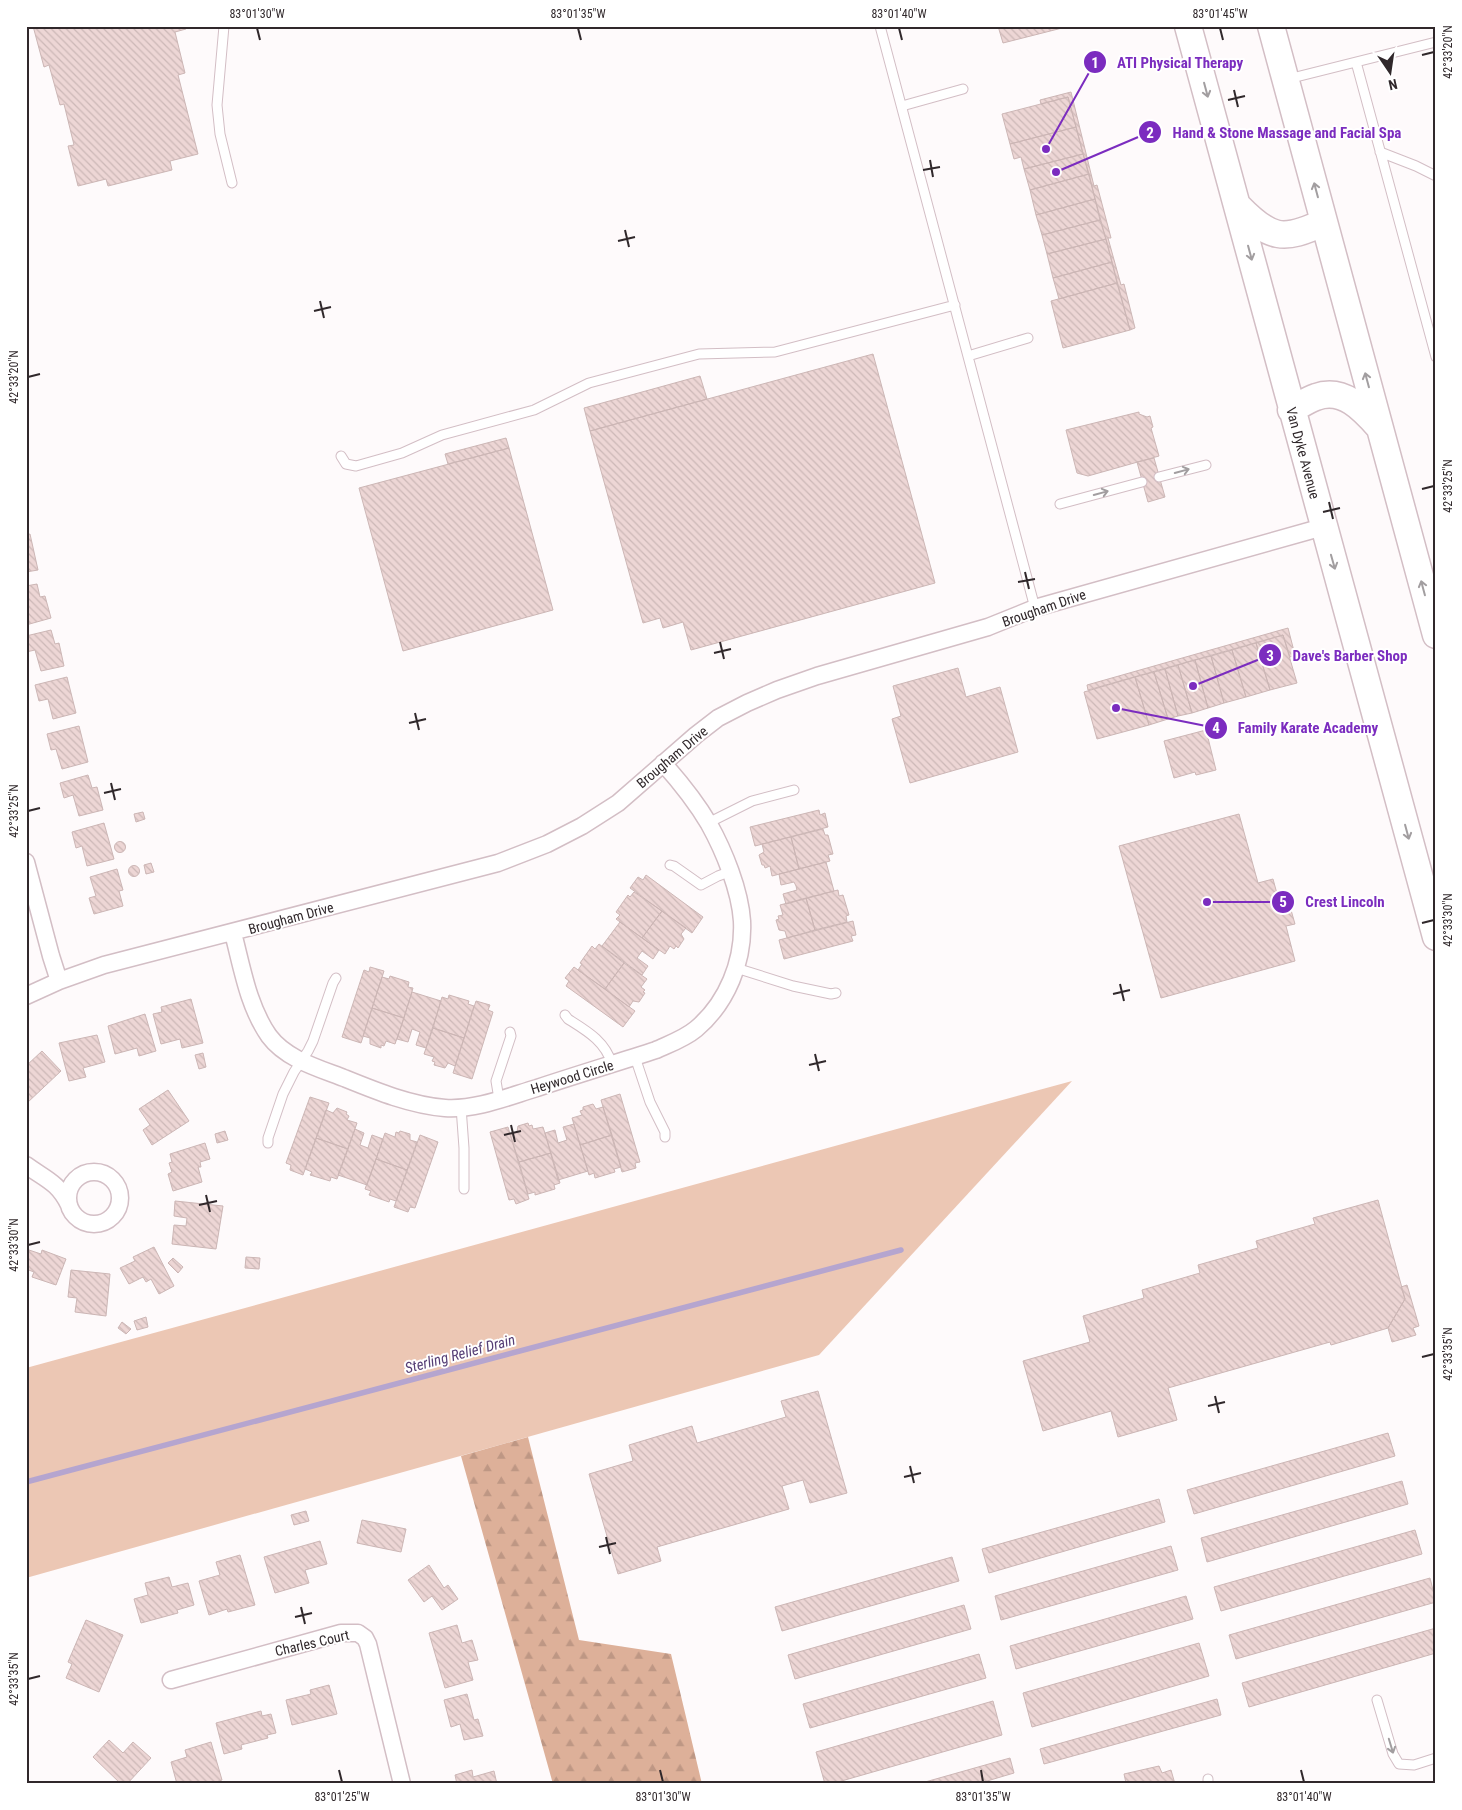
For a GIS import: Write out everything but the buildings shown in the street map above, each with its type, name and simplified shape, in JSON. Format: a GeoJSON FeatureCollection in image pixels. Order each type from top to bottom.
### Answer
{"type":"FeatureCollection","features":[{"type":"Feature","properties":{"kind":"main road","name":"Van Dyke Avenue"},"geometry":{"type":"LineString","coordinates":[[1188,26],[1436,937]]}},
{"type":"Feature","properties":{"kind":"main road"},"geometry":{"type":"LineString","coordinates":[[1271,26],[1436,635]]}},
{"type":"Feature","properties":{"kind":"main road"},"geometry":{"type":"LineString","coordinates":[[1238,206],[1254,223],[1270,232],[1284,235],[1301,233],[1324,222]]}},
{"type":"Feature","properties":{"kind":"main road"},"geometry":{"type":"LineString","coordinates":[[1291,410],[1316,397],[1330,394],[1337,395],[1359,405],[1380,428]]}},
{"type":"Feature","properties":{"kind":"street","name":"Brougham Drive"},"geometry":{"type":"LineString","coordinates":[[26,996],[59,981],[104,965],[498,863],[547,844],[582,826],[618,803],[718,718],[778,690],[816,676],[988,628],[1036,608],[1323,527]]}},
{"type":"Feature","properties":{"kind":"street","name":"Heywood Circle"},"geometry":{"type":"LineString","coordinates":[[233,933],[258,1019],[277,1045],[302,1061],[403,1100],[436,1107],[481,1105],[635,1057],[669,1044],[695,1030],[721,1001],[730,985],[736,968],[741,942],[742,922],[738,901],[719,844],[708,823],[681,784],[663,763]]}},
{"type":"Feature","properties":{"kind":"street"},"geometry":{"type":"LineString","coordinates":[[26,862],[59,981]]}},
{"type":"Feature","properties":{"kind":"street"},"geometry":{"type":"LineString","coordinates":[[26,1165],[42,1177],[53,1182],[63,1192],[73,1214],[79,1219],[95,1224],[103,1222],[116,1212],[120,1196],[118,1187],[106,1174],[88,1172],[66,1181],[53,1182]]}},
{"type":"Feature","properties":{"kind":"street"},"geometry":{"type":"LineString","coordinates":[[69,1206],[69,1189],[73,1181],[80,1175]]}},
{"type":"Feature","properties":{"kind":"street","name":"Charles Court"},"geometry":{"type":"LineString","coordinates":[[171,1680],[341,1633],[358,1633],[368,1644],[402,1784]]}},
{"type":"Feature","properties":{"kind":"lane"},"geometry":{"type":"LineString","coordinates":[[224,26],[217,105],[220,134],[232,183]]}},
{"type":"Feature","properties":{"kind":"lane"},"geometry":{"type":"LineString","coordinates":[[880,26],[1036,608]]}},
{"type":"Feature","properties":{"kind":"lane"},"geometry":{"type":"LineString","coordinates":[[1286,80],[1436,42]]}},
{"type":"Feature","properties":{"kind":"lane"},"geometry":{"type":"LineString","coordinates":[[1356,62],[1436,357]]}},
{"type":"Feature","properties":{"kind":"lane"},"geometry":{"type":"LineString","coordinates":[[902,106],[964,89]]}},
{"type":"Feature","properties":{"kind":"lane"},"geometry":{"type":"LineString","coordinates":[[1380,152],[1436,176]]}},
{"type":"Feature","properties":{"kind":"lane"},"geometry":{"type":"LineString","coordinates":[[341,456],[346,464],[356,466],[402,453],[442,435],[534,410],[589,383],[699,354],[775,352],[955,304]]}},
{"type":"Feature","properties":{"kind":"lane"},"geometry":{"type":"LineString","coordinates":[[968,356],[1028,338]]}},
{"type":"Feature","properties":{"kind":"lane"},"geometry":{"type":"LineString","coordinates":[[1159,477],[1206,465]]}},
{"type":"Feature","properties":{"kind":"lane"},"geometry":{"type":"LineString","coordinates":[[1060,504],[1142,482]]}},
{"type":"Feature","properties":{"kind":"lane"},"geometry":{"type":"LineString","coordinates":[[708,823],[744,804],[794,790]]}},
{"type":"Feature","properties":{"kind":"lane"},"geometry":{"type":"LineString","coordinates":[[670,865],[701,885],[729,872]]}},
{"type":"Feature","properties":{"kind":"lane"},"geometry":{"type":"LineString","coordinates":[[736,968],[793,986],[831,994],[836,993]]}},
{"type":"Feature","properties":{"kind":"lane"},"geometry":{"type":"LineString","coordinates":[[268,1142],[283,1094],[313,1041],[336,978]]}},
{"type":"Feature","properties":{"kind":"lane"},"geometry":{"type":"LineString","coordinates":[[565,1015],[601,1042],[612,1064]]}},
{"type":"Feature","properties":{"kind":"lane"},"geometry":{"type":"LineString","coordinates":[[500,1100],[496,1082],[511,1036],[510,1032]]}},
{"type":"Feature","properties":{"kind":"lane"},"geometry":{"type":"LineString","coordinates":[[635,1057],[650,1102],[665,1132],[665,1136]]}},
{"type":"Feature","properties":{"kind":"lane"},"geometry":{"type":"LineString","coordinates":[[461,1107],[464,1189]]}},
{"type":"Feature","properties":{"kind":"lane"},"geometry":{"type":"LineString","coordinates":[[1377,1700],[1393,1754],[1399,1764],[1414,1765],[1436,1758]]}},
{"type":"Feature","properties":{"kind":"shaded area","name":"Sterling Relief Drain"},"geometry":{"type":"Polygon","coordinates":[[[1072,1081],[819,1355],[26,1578],[26,1368],[1072,1081]]]}},
{"type":"Feature","properties":{"kind":"green space"},"geometry":{"type":"Polygon","coordinates":[[[528,1437],[579,1640],[671,1654],[702,1784],[553,1784],[461,1456],[528,1437]]]}},
{"type":"Feature","properties":{"kind":"waterway","name":"Sterling Relief Drain"},"geometry":{"type":"LineString","coordinates":[[26,1482],[901,1250]]}},
{"type":"Feature","properties":{"kind":"place","name":"ATI Physical Therapy"},"geometry":{"type":"Point","coordinates":[1046,149]}},
{"type":"Feature","properties":{"kind":"place","name":"Hand & Stone Massage and Facial Spa"},"geometry":{"type":"Point","coordinates":[1056,172]}},
{"type":"Feature","properties":{"kind":"place","name":"Dave's Barber Shop"},"geometry":{"type":"Point","coordinates":[1193,686]}},
{"type":"Feature","properties":{"kind":"place","name":"Family Karate Academy"},"geometry":{"type":"Point","coordinates":[1116,708]}},
{"type":"Feature","properties":{"kind":"place","name":"Crest Lincoln"},"geometry":{"type":"Point","coordinates":[1207,902]}}]}
